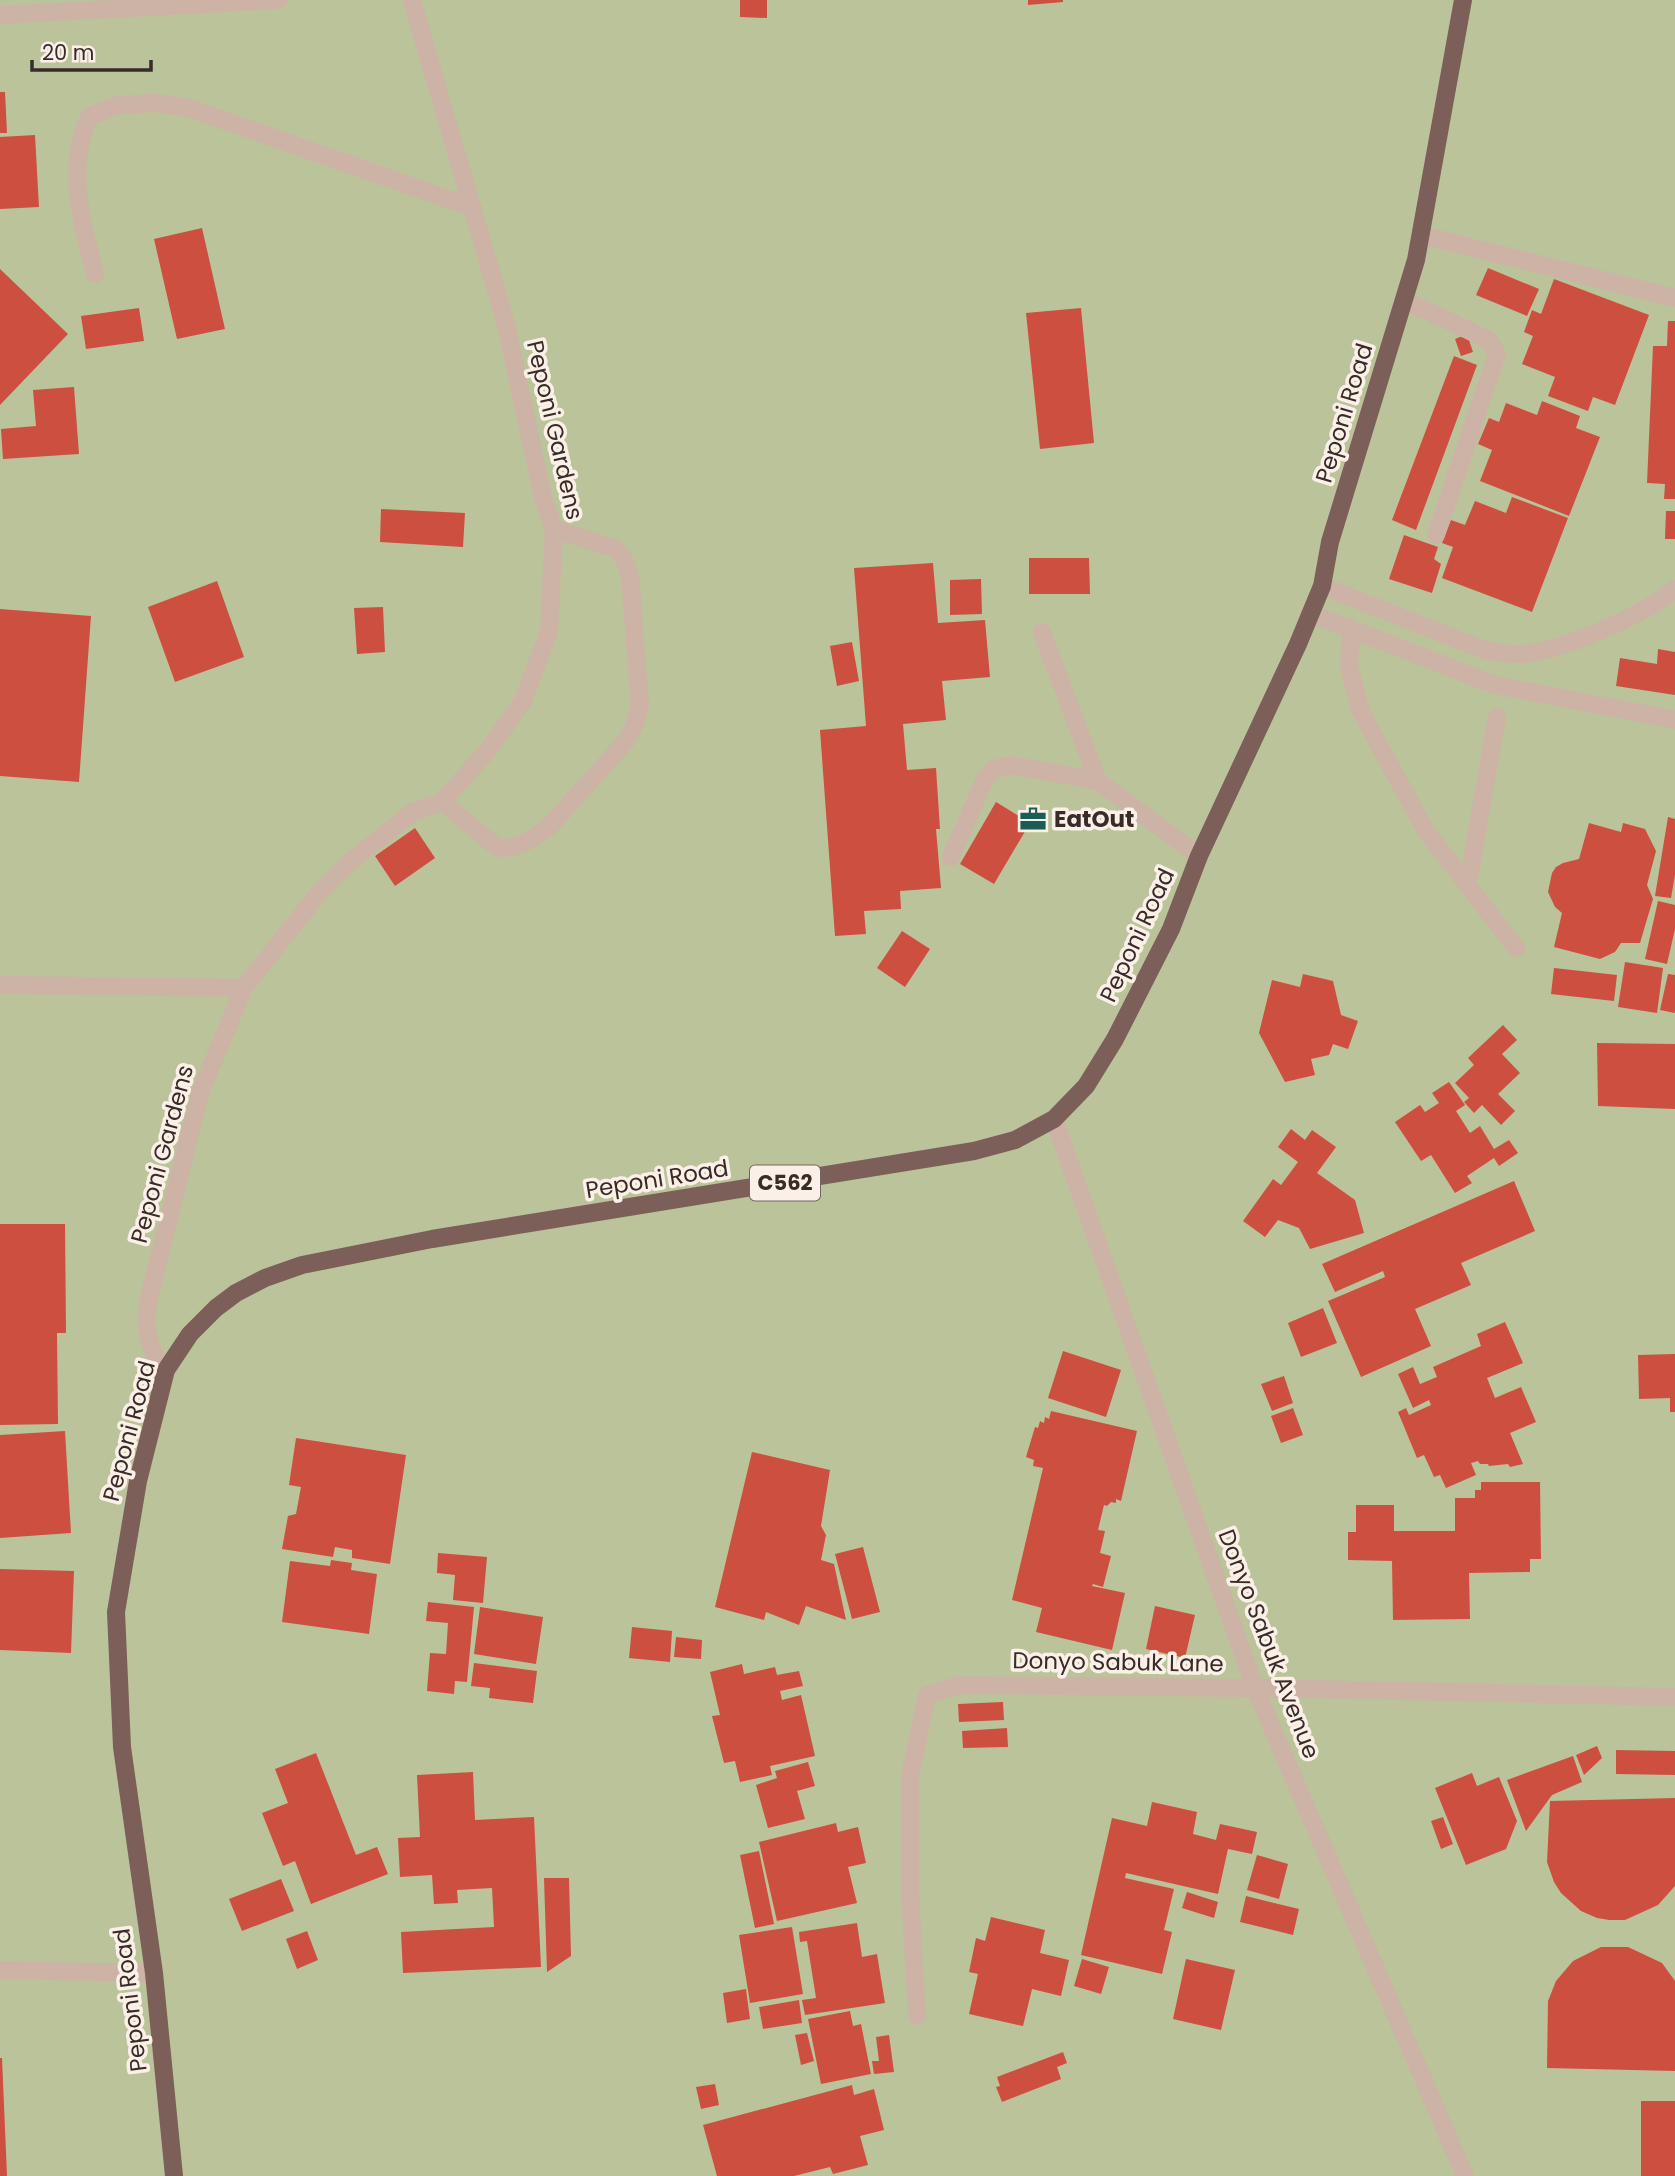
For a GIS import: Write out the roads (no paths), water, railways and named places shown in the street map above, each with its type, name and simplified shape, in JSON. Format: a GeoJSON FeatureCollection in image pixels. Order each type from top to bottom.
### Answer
{"type":"FeatureCollection","features":[{"type":"Feature","properties":{"kind":"main road","name":"Peponi Road"},"geometry":{"type":"LineString","coordinates":[[174,2176],[154,1973],[122,1747],[116,1612],[138,1481],[166,1370],[190,1334],[216,1308],[236,1293],[280,1271],[432,1239],[974,1151],[1015,1140],[1054,1119],[1086,1086],[1115,1040],[1171,929],[1199,856],[1298,644],[1322,586],[1330,542],[1416,260],[1463,0]]}},
{"type":"Feature","properties":{"kind":"street"},"geometry":{"type":"LineString","coordinates":[[0,15],[279,0]]}},
{"type":"Feature","properties":{"kind":"street","name":"Peponi Gardens"},"geometry":{"type":"LineString","coordinates":[[166,1370],[158,1363],[148,1338],[149,1298],[200,1093],[244,988],[318,894],[349,862],[413,812],[442,802],[489,749],[523,701],[549,632],[554,529],[543,498],[506,324],[412,0]]}},
{"type":"Feature","properties":{"kind":"street"},"geometry":{"type":"LineString","coordinates":[[95,274],[81,217],[76,173],[81,134],[90,116],[118,105],[156,103],[189,108],[473,208]]}},
{"type":"Feature","properties":{"kind":"street"},"geometry":{"type":"LineString","coordinates":[[1421,235],[1675,298]]}},
{"type":"Feature","properties":{"kind":"street"},"geometry":{"type":"LineString","coordinates":[[1404,300],[1489,340],[1497,355],[1436,535]]}},
{"type":"Feature","properties":{"kind":"street"},"geometry":{"type":"LineString","coordinates":[[442,802],[498,848],[513,847],[548,828],[627,740],[635,723],[640,704],[630,576],[624,559],[617,549],[554,529]]}},
{"type":"Feature","properties":{"kind":"street"},"geometry":{"type":"LineString","coordinates":[[1322,586],[1484,650],[1506,654],[1536,652],[1585,637],[1640,611],[1675,589]]}},
{"type":"Feature","properties":{"kind":"street"},"geometry":{"type":"LineString","coordinates":[[1309,614],[1495,685],[1675,720]]}},
{"type":"Feature","properties":{"kind":"street"},"geometry":{"type":"LineString","coordinates":[[1351,629],[1349,666],[1361,712],[1426,831],[1516,948]]}},
{"type":"Feature","properties":{"kind":"street"},"geometry":{"type":"LineString","coordinates":[[1042,632],[1098,781]]}},
{"type":"Feature","properties":{"kind":"street"},"geometry":{"type":"LineString","coordinates":[[1468,883],[1497,717]]}},
{"type":"Feature","properties":{"kind":"street"},"geometry":{"type":"LineString","coordinates":[[951,856],[985,779],[994,769],[1010,765],[1098,781],[1199,856]]}},
{"type":"Feature","properties":{"kind":"street"},"geometry":{"type":"LineString","coordinates":[[0,985],[244,988]]}},
{"type":"Feature","properties":{"kind":"street","name":"Donyo Sabuk Avenue"},"geometry":{"type":"LineString","coordinates":[[1054,1119],[1255,1688],[1465,2176]]}},
{"type":"Feature","properties":{"kind":"street","name":"Donyo Sabuk Lane"},"geometry":{"type":"LineString","coordinates":[[917,2016],[910,1891],[910,1776],[927,1695],[959,1685],[1675,1697]]}},
{"type":"Feature","properties":{"kind":"street"},"geometry":{"type":"LineString","coordinates":[[0,1969],[154,1973]]}},
{"type":"Feature","properties":{"kind":"place","name":"EatOut"},"geometry":{"type":"Point","coordinates":[1033,819]}}]}
